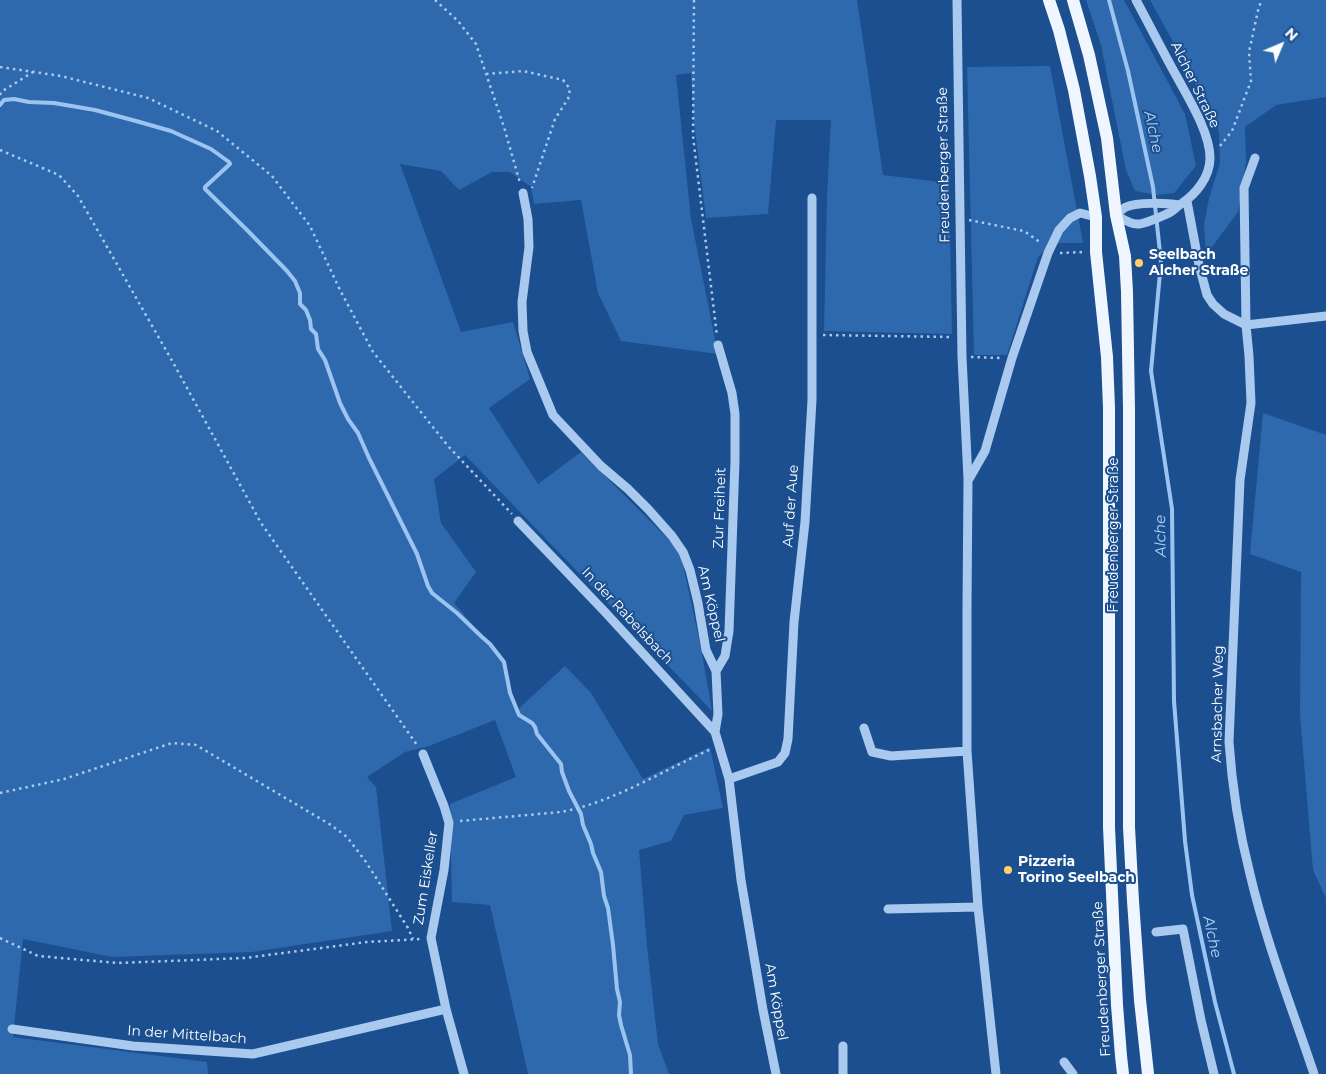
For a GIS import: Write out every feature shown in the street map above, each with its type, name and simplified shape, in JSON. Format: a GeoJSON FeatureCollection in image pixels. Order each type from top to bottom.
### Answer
{"type":"FeatureCollection","features":[{"type":"Feature","properties":{"kind":"main road","name":"Freudenberger Straße"},"geometry":{"type":"LineString","coordinates":[[1049,0],[1059,30],[1074,90],[1084,141],[1096,217],[1096,252],[1107,356],[1109,391],[1109,827],[1117,1005],[1124,1074]]}},
{"type":"Feature","properties":{"kind":"main road","name":"Freudenberger Straße"},"geometry":{"type":"LineString","coordinates":[[1073,0],[1089,55],[1107,138],[1116,214],[1124,256],[1128,347],[1129,827],[1139,990],[1148,1074]]}},
{"type":"Feature","properties":{"kind":"main road"},"geometry":{"type":"LineString","coordinates":[[1096,217],[1116,214]]}},
{"type":"Feature","properties":{"kind":"street","name":"Freudenberger Straße"},"geometry":{"type":"LineString","coordinates":[[957,0],[962,357],[968,479],[968,751],[978,907],[996,1074]]}},
{"type":"Feature","properties":{"kind":"street","name":"Alcher Straße"},"geometry":{"type":"LineString","coordinates":[[1136,0],[1199,120],[1208,145],[1210,159]]}},
{"type":"Feature","properties":{"kind":"street","name":"Arnsbacher Weg"},"geometry":{"type":"LineString","coordinates":[[1256,158],[1244,188],[1246,325],[1251,403],[1240,480],[1229,742],[1231,773],[1252,882],[1266,931],[1314,1074]]}},
{"type":"Feature","properties":{"kind":"street"},"geometry":{"type":"LineString","coordinates":[[1177,205],[1134,204],[1116,214],[1126,222],[1138,225],[1177,205],[1196,192],[1202,183],[1210,159]]}},
{"type":"Feature","properties":{"kind":"street","name":"Am Köppel"},"geometry":{"type":"LineString","coordinates":[[524,196],[528,219],[528,247],[522,302],[523,331],[527,352],[553,415],[601,466],[648,509],[672,536],[683,552],[690,570],[698,602],[706,650],[716,671],[718,714],[715,732],[729,779],[741,880],[776,1074]]}},
{"type":"Feature","properties":{"kind":"street","name":"Auf der Aue"},"geometry":{"type":"LineString","coordinates":[[729,779],[778,762],[785,753],[788,739],[794,622],[805,522],[812,409],[812,198]]}},
{"type":"Feature","properties":{"kind":"street"},"geometry":{"type":"LineString","coordinates":[[1177,205],[1199,265],[1207,295],[1213,304],[1224,314],[1246,325],[1326,316]]}},
{"type":"Feature","properties":{"kind":"street"},"geometry":{"type":"LineString","coordinates":[[968,479],[985,451],[1012,358],[1049,251],[1059,230],[1070,218],[1080,213],[1096,217]]}},
{"type":"Feature","properties":{"kind":"street","name":"Zur Freiheit"},"geometry":{"type":"LineString","coordinates":[[716,671],[725,656],[729,631],[735,461],[735,414],[732,393],[718,345]]}},
{"type":"Feature","properties":{"kind":"street","name":"In der Rabelsbach"},"geometry":{"type":"LineString","coordinates":[[518,521],[715,732]]}},
{"type":"Feature","properties":{"kind":"street"},"geometry":{"type":"LineString","coordinates":[[864,728],[872,752],[891,756],[968,751]]}},
{"type":"Feature","properties":{"kind":"street","name":"Zum Eiskeller"},"geometry":{"type":"LineString","coordinates":[[423,754],[449,823],[444,870],[431,938],[446,1009],[464,1074]]}},
{"type":"Feature","properties":{"kind":"street"},"geometry":{"type":"LineString","coordinates":[[888,909],[978,907]]}},
{"type":"Feature","properties":{"kind":"street"},"geometry":{"type":"LineString","coordinates":[[1156,932],[1182,929],[1214,1074]]}},
{"type":"Feature","properties":{"kind":"street","name":"In der Mittelbach"},"geometry":{"type":"LineString","coordinates":[[12,1029],[133,1046],[254,1054],[446,1009]]}},
{"type":"Feature","properties":{"kind":"street"},"geometry":{"type":"LineString","coordinates":[[843,1046],[843,1074]]}},
{"type":"Feature","properties":{"kind":"street"},"geometry":{"type":"LineString","coordinates":[[1064,1062],[1073,1074]]}},
{"type":"Feature","properties":{"kind":"path"},"geometry":{"type":"LineString","coordinates":[[435,0],[458,21],[476,44],[486,74],[504,127],[524,196],[529,195],[555,119],[568,99],[570,89],[563,80],[523,71],[486,74]]}},
{"type":"Feature","properties":{"kind":"path"},"geometry":{"type":"LineString","coordinates":[[694,0],[693,136],[718,345]]}},
{"type":"Feature","properties":{"kind":"path"},"geometry":{"type":"LineString","coordinates":[[1210,159],[1232,131],[1251,81],[1249,52],[1258,6],[1262,0]]}},
{"type":"Feature","properties":{"kind":"path"},"geometry":{"type":"LineString","coordinates":[[0,67],[61,76],[148,98],[217,131],[272,176],[310,226],[340,290],[373,352],[448,446],[518,521]]}},
{"type":"Feature","properties":{"kind":"path"},"geometry":{"type":"LineString","coordinates":[[0,95],[1,92],[33,72]]}},
{"type":"Feature","properties":{"kind":"path"},"geometry":{"type":"LineString","coordinates":[[0,150],[59,175],[78,196],[262,523],[423,754]]}},
{"type":"Feature","properties":{"kind":"path"},"geometry":{"type":"LineString","coordinates":[[960,219],[1024,231],[1049,251],[1096,252]]}},
{"type":"Feature","properties":{"kind":"path"},"geometry":{"type":"LineString","coordinates":[[812,335],[962,337]]}},
{"type":"Feature","properties":{"kind":"path"},"geometry":{"type":"LineString","coordinates":[[962,357],[1012,358]]}},
{"type":"Feature","properties":{"kind":"path"},"geometry":{"type":"LineString","coordinates":[[0,792],[64,779],[172,743],[196,745],[331,825],[346,837],[366,862],[408,928],[413,940],[367,942],[246,958],[118,963],[38,956],[0,938]]}},
{"type":"Feature","properties":{"kind":"path"},"geometry":{"type":"LineString","coordinates":[[449,823],[576,809],[648,780],[673,766],[719,745]]}},
{"type":"Feature","properties":{"kind":"shaded area"},"geometry":{"type":"Polygon","coordinates":[[[0,0],[857,0],[883,175],[949,183],[952,334],[824,331],[831,120],[776,120],[768,214],[706,218],[694,123],[691,73],[676,75],[691,219],[718,354],[621,341],[598,293],[581,200],[534,204],[531,187],[510,172],[492,172],[459,190],[441,171],[400,164],[461,332],[513,322],[530,379],[489,408],[538,484],[581,452],[680,551],[702,653],[712,711],[465,455],[434,479],[441,523],[476,572],[454,603],[506,664],[516,711],[565,666],[591,693],[643,779],[710,747],[723,808],[684,815],[671,841],[639,850],[658,1044],[669,1074],[528,1074],[490,905],[452,902],[450,804],[516,777],[495,720],[429,746],[405,752],[367,777],[376,787],[392,931],[252,952],[112,957],[23,939],[13,1037],[207,1062],[208,1074],[0,1074],[0,0]]]}},
{"type":"Feature","properties":{"kind":"shaded area"},"geometry":{"type":"Polygon","coordinates":[[[1086,0],[1124,0],[1185,114],[1196,166],[1174,193],[1157,195],[1135,191],[1126,170],[1101,45],[1086,0]]]}},
{"type":"Feature","properties":{"kind":"shaded area"},"geometry":{"type":"Polygon","coordinates":[[[1150,0],[1326,0],[1326,97],[1276,105],[1245,127],[1246,163],[1238,212],[1206,255],[1204,225],[1209,198],[1220,163],[1219,131],[1150,0]]]}},
{"type":"Feature","properties":{"kind":"shaded area"},"geometry":{"type":"Polygon","coordinates":[[[1050,66],[1083,243],[1052,243],[1038,257],[1007,355],[974,355],[967,67],[1050,66]]]}},
{"type":"Feature","properties":{"kind":"shaded area"},"geometry":{"type":"Polygon","coordinates":[[[1263,413],[1326,435],[1326,898],[1313,870],[1300,715],[1301,572],[1250,554],[1263,413]]]}},
{"type":"Feature","properties":{"kind":"waterway","name":"Alche"},"geometry":{"type":"LineString","coordinates":[[1109,0],[1128,71],[1153,187],[1161,262],[1151,371],[1172,509],[1174,701],[1185,841],[1192,895],[1215,1002],[1234,1074]]}},
{"type":"Feature","properties":{"kind":"waterway"},"geometry":{"type":"LineString","coordinates":[[0,105],[4,100],[14,99],[95,110],[171,131],[211,149],[229,162],[230,164],[205,189],[295,281],[300,293],[300,304],[306,310],[311,329],[316,334],[318,349],[325,360],[340,403],[358,433],[417,554],[428,586],[432,593],[490,644],[504,662],[510,693],[519,715],[532,723],[537,734],[561,764],[569,791],[581,814],[583,825],[601,872],[613,945],[620,1002],[619,1015],[630,1055],[631,1074]]}},
{"type":"Feature","properties":{"kind":"place","name":"Seelbach Alcher Straße"},"geometry":{"type":"Point","coordinates":[1139,263]}},
{"type":"Feature","properties":{"kind":"place","name":"Pizzeria Torino Seelbach"},"geometry":{"type":"Point","coordinates":[1008,870]}}]}
